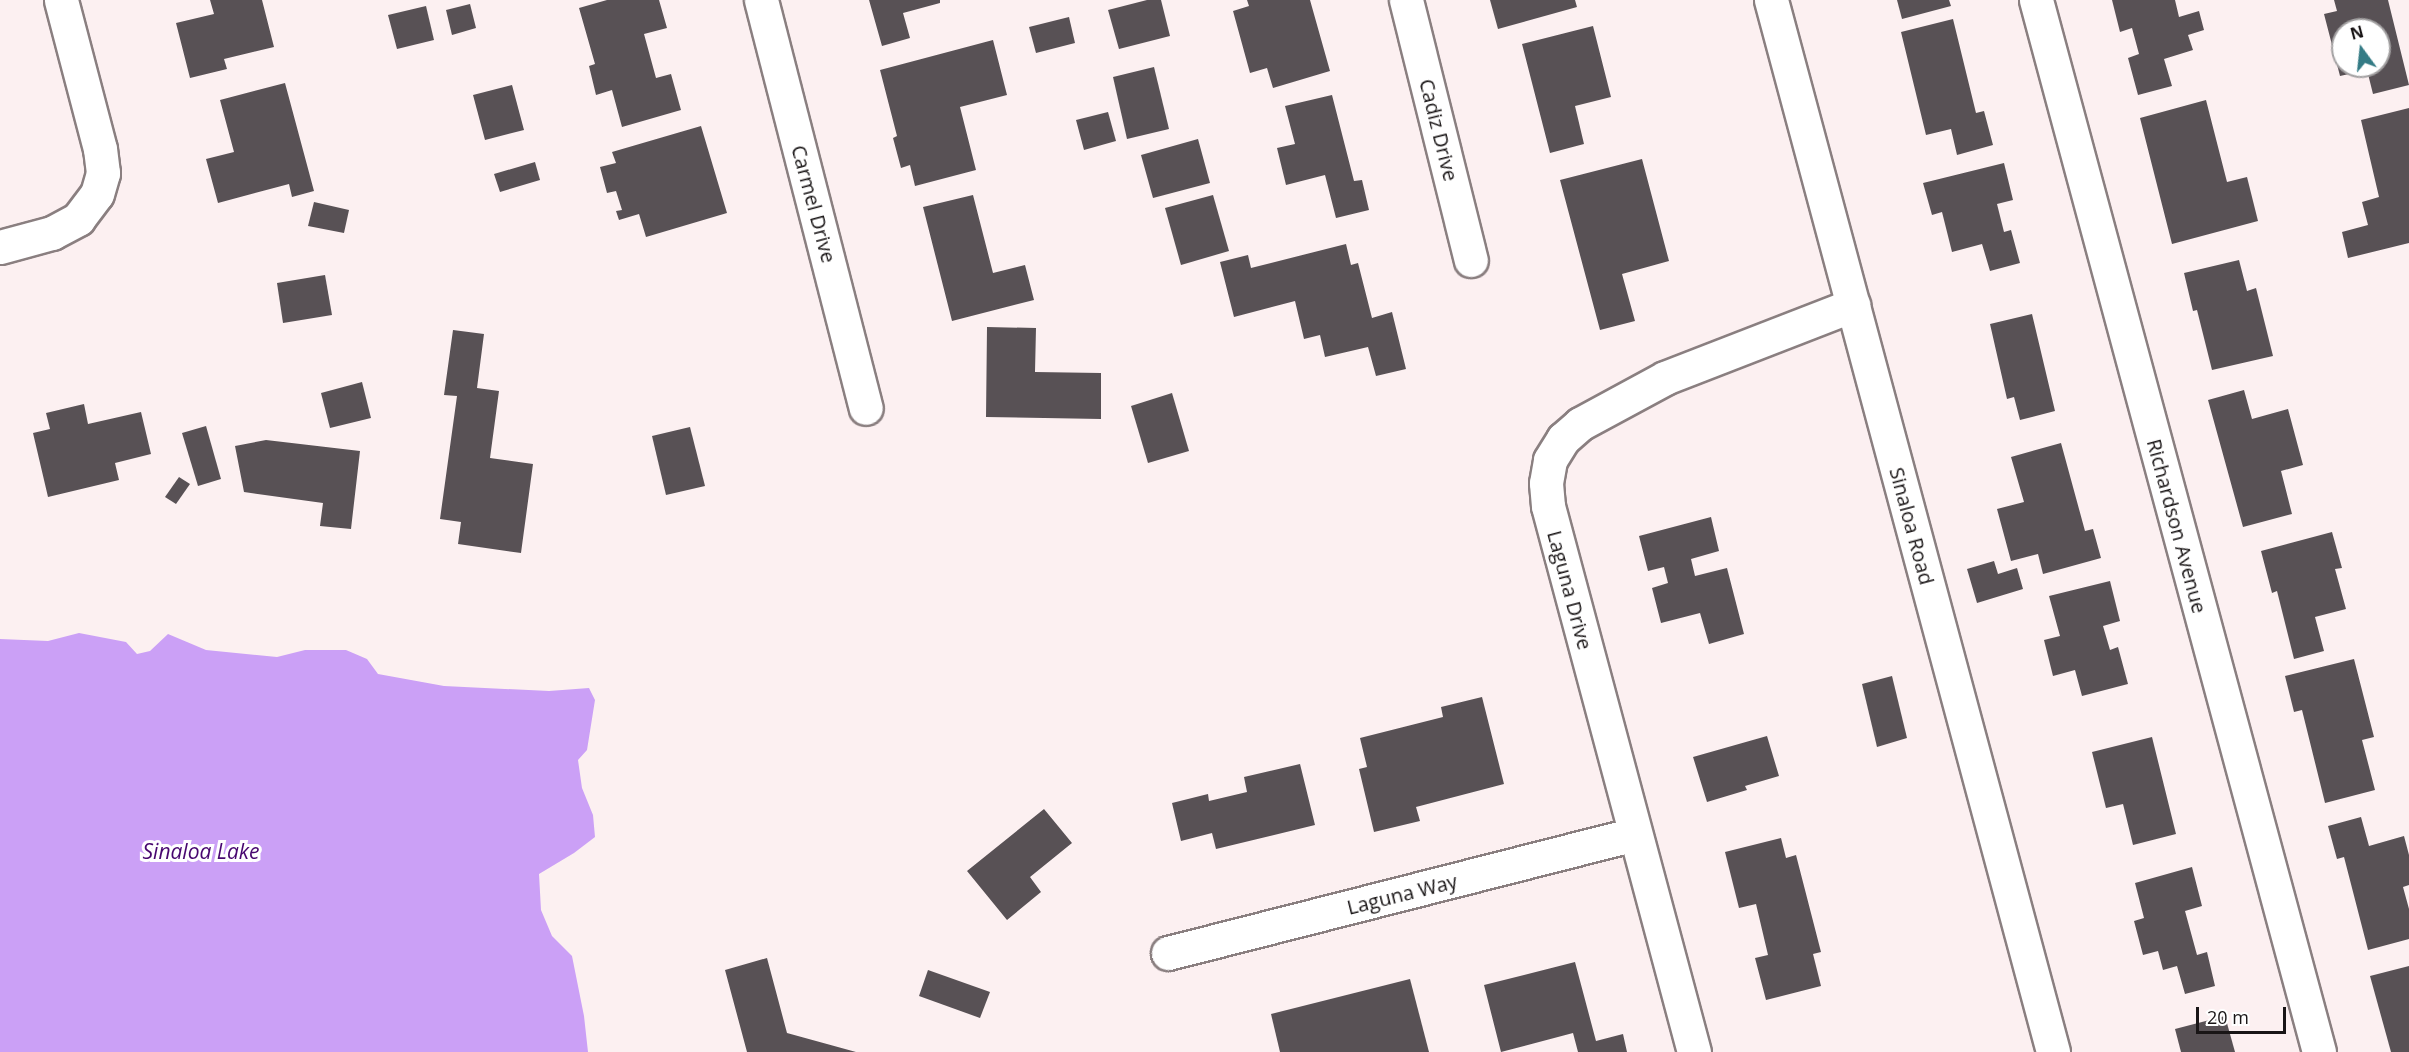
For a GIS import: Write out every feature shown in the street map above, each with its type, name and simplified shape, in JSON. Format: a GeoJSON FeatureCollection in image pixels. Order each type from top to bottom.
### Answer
{"type":"FeatureCollection","features":[{"type":"Feature","properties":{"kind":"street"},"geometry":{"type":"LineString","coordinates":[[0,247],[52,233],[78,219],[97,194],[102,173],[100,149],[61,0]]}},
{"type":"Feature","properties":{"kind":"street","name":"Carmel Drive"},"geometry":{"type":"LineString","coordinates":[[761,0],[866,408]]}},
{"type":"Feature","properties":{"kind":"street","name":"Cadiz Drive"},"geometry":{"type":"LineString","coordinates":[[1406,0],[1471,260]]}},
{"type":"Feature","properties":{"kind":"street","name":"Sinaloa Road"},"geometry":{"type":"LineString","coordinates":[[1771,0],[2053,1052]]}},
{"type":"Feature","properties":{"kind":"street","name":"Richardson Avenue"},"geometry":{"type":"LineString","coordinates":[[2036,0],[2319,1052]]}},
{"type":"Feature","properties":{"kind":"street","name":"Laguna Drive"},"geometry":{"type":"LineString","coordinates":[[1694,1052],[1548,506],[1545,483],[1550,460],[1563,439],[1580,424],[1665,378],[1853,305]]}},
{"type":"Feature","properties":{"kind":"street","name":"Laguna Way"},"geometry":{"type":"LineString","coordinates":[[1168,953],[1635,834]]}},
{"type":"Feature","properties":{"kind":"water","name":"Sinaloa Lake"},"geometry":{"type":"Polygon","coordinates":[[[79,633],[126,642],[137,654],[150,651],[168,634],[206,650],[277,657],[305,650],[346,650],[367,659],[378,674],[444,686],[549,691],[589,688],[595,700],[587,750],[578,760],[582,788],[593,815],[595,837],[539,874],[541,910],[552,936],[572,956],[584,1016],[588,1052],[0,1052],[0,639],[48,641],[79,633]]]}},
{"type":"Feature","properties":{"kind":"building"},"geometry":{"type":"Polygon","coordinates":[[[210,0],[262,0],[274,47],[224,59],[227,69],[190,78],[176,23],[214,14],[210,0]]]}},
{"type":"Feature","properties":{"kind":"building"},"geometry":{"type":"Polygon","coordinates":[[[607,0],[659,0],[667,28],[644,34],[656,78],[671,74],[681,110],[622,127],[612,90],[596,95],[589,66],[595,64],[579,8],[607,0]]]}},
{"type":"Feature","properties":{"kind":"building"},"geometry":{"type":"Polygon","coordinates":[[[869,0],[940,0],[940,3],[903,13],[910,38],[882,46],[869,0]]]}},
{"type":"Feature","properties":{"kind":"building"},"geometry":{"type":"Polygon","coordinates":[[[1147,0],[1161,0],[1170,36],[1119,49],[1108,10],[1147,0]]]}},
{"type":"Feature","properties":{"kind":"building"},"geometry":{"type":"Polygon","coordinates":[[[1247,0],[1310,0],[1330,71],[1273,88],[1267,68],[1250,73],[1233,11],[1249,6],[1247,0]]]}},
{"type":"Feature","properties":{"kind":"building"},"geometry":{"type":"Polygon","coordinates":[[[1490,0],[1575,0],[1577,7],[1498,29],[1490,0]]]}},
{"type":"Feature","properties":{"kind":"building"},"geometry":{"type":"Polygon","coordinates":[[[1897,0],[1949,0],[1951,6],[1902,19],[1897,0]]]}},
{"type":"Feature","properties":{"kind":"building"},"geometry":{"type":"Polygon","coordinates":[[[2112,0],[2175,0],[2179,17],[2199,11],[2204,30],[2188,35],[2193,50],[2164,59],[2172,86],[2138,95],[2128,58],[2139,54],[2132,28],[2120,32],[2112,0]]]}},
{"type":"Feature","properties":{"kind":"building"},"geometry":{"type":"Polygon","coordinates":[[[2334,0],[2388,0],[2409,85],[2373,94],[2369,78],[2391,78],[2391,18],[2331,18],[2331,41],[2324,14],[2337,11],[2334,0]]]}},
{"type":"Feature","properties":{"kind":"building"},"geometry":{"type":"Polygon","coordinates":[[[470,4],[476,28],[452,35],[446,10],[470,4]]]}},
{"type":"Feature","properties":{"kind":"building"},"geometry":{"type":"Polygon","coordinates":[[[426,6],[434,40],[397,49],[388,15],[426,6]]]}},
{"type":"Feature","properties":{"kind":"building"},"geometry":{"type":"Polygon","coordinates":[[[1069,17],[1075,43],[1036,53],[1029,27],[1069,17]]]}},
{"type":"Feature","properties":{"kind":"building"},"geometry":{"type":"Polygon","coordinates":[[[1953,19],[1976,113],[1984,111],[1993,145],[1957,155],[1951,129],[1926,135],[1901,32],[1953,19]]]}},
{"type":"Feature","properties":{"kind":"building"},"geometry":{"type":"Polygon","coordinates":[[[1593,26],[1611,97],[1575,106],[1584,144],[1550,153],[1522,44],[1593,26]]]}},
{"type":"Feature","properties":{"kind":"building"},"geometry":{"type":"Polygon","coordinates":[[[993,40],[1007,95],[960,107],[976,170],[915,186],[910,165],[901,168],[893,138],[897,136],[880,70],[993,40]]]}},
{"type":"Feature","properties":{"kind":"building"},"geometry":{"type":"Polygon","coordinates":[[[1154,67],[1169,129],[1127,139],[1113,77],[1154,67]]]}},
{"type":"Feature","properties":{"kind":"building"},"geometry":{"type":"Polygon","coordinates":[[[285,83],[314,191],[292,197],[289,184],[218,203],[206,159],[234,152],[220,100],[285,83]]]}},
{"type":"Feature","properties":{"kind":"building"},"geometry":{"type":"Polygon","coordinates":[[[512,85],[524,130],[485,140],[473,95],[512,85]]]}},
{"type":"Feature","properties":{"kind":"building"},"geometry":{"type":"Polygon","coordinates":[[[1332,95],[1354,181],[1362,180],[1369,210],[1336,218],[1325,175],[1286,185],[1277,148],[1295,144],[1285,106],[1332,95]]]}},
{"type":"Feature","properties":{"kind":"building"},"geometry":{"type":"Polygon","coordinates":[[[2206,100],[2227,182],[2247,177],[2258,221],[2172,244],[2140,118],[2206,100]]]}},
{"type":"Feature","properties":{"kind":"building"},"geometry":{"type":"Polygon","coordinates":[[[2409,108],[2409,243],[2348,258],[2342,232],[2368,225],[2362,202],[2379,197],[2361,120],[2409,108]]]}},
{"type":"Feature","properties":{"kind":"building"},"geometry":{"type":"Polygon","coordinates":[[[1108,112],[1116,141],[1084,150],[1076,120],[1108,112]]]}},
{"type":"Feature","properties":{"kind":"building"},"geometry":{"type":"Polygon","coordinates":[[[701,126],[727,213],[646,237],[639,214],[619,220],[616,211],[622,210],[616,191],[607,193],[600,167],[616,163],[612,152],[701,126]]]}},
{"type":"Feature","properties":{"kind":"building"},"geometry":{"type":"Polygon","coordinates":[[[1198,139],[1210,183],[1153,198],[1141,155],[1198,139]]]}},
{"type":"Feature","properties":{"kind":"building"},"geometry":{"type":"Polygon","coordinates":[[[1642,159],[1669,261],[1622,274],[1635,321],[1600,330],[1560,180],[1642,159]]]}},
{"type":"Feature","properties":{"kind":"building"},"geometry":{"type":"Polygon","coordinates":[[[535,162],[540,180],[500,192],[494,174],[535,162]]]}},
{"type":"Feature","properties":{"kind":"building"},"geometry":{"type":"Polygon","coordinates":[[[2004,163],[2013,200],[1997,204],[2004,232],[2011,230],[2020,263],[1990,271],[1982,244],[1952,252],[1942,212],[1932,215],[1923,183],[2004,163]]]}},
{"type":"Feature","properties":{"kind":"building"},"geometry":{"type":"Polygon","coordinates":[[[973,195],[993,273],[1025,265],[1034,300],[952,321],[923,207],[973,195]]]}},
{"type":"Feature","properties":{"kind":"building"},"geometry":{"type":"Polygon","coordinates":[[[1213,195],[1229,251],[1181,265],[1165,208],[1213,195]]]}},
{"type":"Feature","properties":{"kind":"building"},"geometry":{"type":"Polygon","coordinates":[[[314,202],[349,210],[344,233],[308,226],[314,202]]]}},
{"type":"Feature","properties":{"kind":"building"},"geometry":{"type":"Polygon","coordinates":[[[1346,244],[1351,265],[1358,263],[1372,318],[1392,312],[1406,369],[1376,376],[1368,347],[1325,357],[1320,335],[1304,339],[1295,301],[1234,317],[1220,262],[1248,255],[1251,268],[1346,244]]]}},
{"type":"Feature","properties":{"kind":"building"},"geometry":{"type":"Polygon","coordinates":[[[2239,260],[2247,291],[2256,288],[2273,356],[2212,370],[2197,310],[2193,311],[2184,273],[2239,260]]]}},
{"type":"Feature","properties":{"kind":"building"},"geometry":{"type":"Polygon","coordinates":[[[325,275],[332,315],[283,323],[277,283],[325,275]]]}},
{"type":"Feature","properties":{"kind":"building"},"geometry":{"type":"Polygon","coordinates":[[[2032,314],[2055,411],[2020,420],[2014,397],[2007,399],[1990,324],[2032,314]]]}},
{"type":"Feature","properties":{"kind":"building"},"geometry":{"type":"Polygon","coordinates":[[[987,327],[1036,328],[1035,372],[1101,373],[1101,419],[986,417],[987,327]]]}},
{"type":"Feature","properties":{"kind":"building"},"geometry":{"type":"Polygon","coordinates":[[[453,330],[484,334],[477,388],[499,391],[490,458],[533,464],[521,553],[458,544],[461,522],[440,519],[457,396],[444,395],[453,330]]]}},
{"type":"Feature","properties":{"kind":"building"},"geometry":{"type":"Polygon","coordinates":[[[362,382],[371,418],[330,428],[321,393],[362,382]]]}},
{"type":"Feature","properties":{"kind":"building"},"geometry":{"type":"Polygon","coordinates":[[[2244,390],[2252,419],[2288,409],[2303,465],[2281,471],[2292,514],[2243,527],[2208,400],[2244,390]]]}},
{"type":"Feature","properties":{"kind":"building"},"geometry":{"type":"Polygon","coordinates":[[[1172,393],[1189,451],[1148,463],[1131,406],[1172,393]]]}},
{"type":"Feature","properties":{"kind":"building"},"geometry":{"type":"Polygon","coordinates":[[[84,404],[88,424],[141,412],[151,454],[115,463],[119,480],[48,497],[33,433],[50,429],[46,413],[84,404]]]}},
{"type":"Feature","properties":{"kind":"building"},"geometry":{"type":"Polygon","coordinates":[[[206,426],[221,479],[198,486],[182,433],[206,426]]]}},
{"type":"Feature","properties":{"kind":"building"},"geometry":{"type":"Polygon","coordinates":[[[690,427],[705,486],[666,495],[652,436],[690,427]]]}},
{"type":"Feature","properties":{"kind":"building"},"geometry":{"type":"Polygon","coordinates":[[[266,440],[360,451],[351,529],[320,526],[323,503],[244,492],[235,446],[266,440]]]}},
{"type":"Feature","properties":{"kind":"building"},"geometry":{"type":"Polygon","coordinates":[[[2061,443],[2085,531],[2093,529],[2101,558],[2043,574],[2038,554],[2011,561],[1997,509],[2024,502],[2011,457],[2061,443]]]}},
{"type":"Feature","properties":{"kind":"building"},"geometry":{"type":"Polygon","coordinates":[[[179,477],[190,484],[176,504],[165,497],[179,477]]]}},
{"type":"Feature","properties":{"kind":"building"},"geometry":{"type":"Polygon","coordinates":[[[1711,517],[1719,551],[1691,559],[1695,576],[1727,568],[1744,634],[1709,644],[1700,613],[1661,623],[1652,588],[1668,583],[1664,567],[1648,571],[1639,536],[1711,517]]]}},
{"type":"Feature","properties":{"kind":"building"},"geometry":{"type":"Polygon","coordinates":[[[2332,532],[2342,568],[2335,569],[2346,609],[2315,617],[2324,651],[2294,659],[2277,591],[2272,593],[2261,551],[2332,532]]]}},
{"type":"Feature","properties":{"kind":"building"},"geometry":{"type":"Polygon","coordinates":[[[1994,561],[1998,574],[2017,568],[2023,589],[1977,603],[1967,569],[1994,561]]]}},
{"type":"Feature","properties":{"kind":"building"},"geometry":{"type":"Polygon","coordinates":[[[2110,581],[2120,621],[2103,626],[2110,650],[2118,647],[2128,684],[2082,696],[2075,670],[2053,676],[2044,640],[2060,636],[2049,596],[2110,581]]]}},
{"type":"Feature","properties":{"kind":"building"},"geometry":{"type":"Polygon","coordinates":[[[2354,659],[2374,737],[2362,740],[2375,790],[2325,803],[2302,710],[2294,712],[2285,676],[2354,659]]]}},
{"type":"Feature","properties":{"kind":"building"},"geometry":{"type":"Polygon","coordinates":[[[1892,676],[1907,738],[1877,747],[1862,684],[1892,676]]]}},
{"type":"Feature","properties":{"kind":"building"},"geometry":{"type":"Polygon","coordinates":[[[1482,697],[1504,784],[1416,807],[1420,821],[1374,832],[1359,769],[1367,767],[1360,738],[1443,717],[1441,707],[1482,697]]]}},
{"type":"Feature","properties":{"kind":"building"},"geometry":{"type":"Polygon","coordinates":[[[1767,736],[1779,776],[1745,786],[1747,790],[1707,802],[1693,757],[1767,736]]]}},
{"type":"Feature","properties":{"kind":"building"},"geometry":{"type":"Polygon","coordinates":[[[2152,737],[2176,834],[2133,845],[2123,804],[2106,808],[2092,752],[2152,737]]]}},
{"type":"Feature","properties":{"kind":"building"},"geometry":{"type":"Polygon","coordinates":[[[1300,764],[1315,825],[1216,849],[1212,833],[1181,841],[1172,803],[1208,794],[1209,801],[1247,792],[1244,777],[1300,764]]]}},
{"type":"Feature","properties":{"kind":"building"},"geometry":{"type":"Polygon","coordinates":[[[1044,809],[1072,843],[1030,877],[1041,892],[1007,920],[967,871],[1044,809]]]}},
{"type":"Feature","properties":{"kind":"building"},"geometry":{"type":"Polygon","coordinates":[[[2361,817],[2369,846],[2404,836],[2409,855],[2409,885],[2403,887],[2409,909],[2409,939],[2368,950],[2344,857],[2337,859],[2328,826],[2361,817]]]}},
{"type":"Feature","properties":{"kind":"building"},"geometry":{"type":"Polygon","coordinates":[[[1781,838],[1786,858],[1796,855],[1821,952],[1813,954],[1821,986],[1766,1000],[1755,958],[1768,955],[1756,904],[1739,908],[1725,852],[1781,838]]]}},
{"type":"Feature","properties":{"kind":"building"},"geometry":{"type":"Polygon","coordinates":[[[2192,867],[2202,906],[2185,911],[2197,955],[2207,952],[2215,986],[2185,994],[2177,966],[2163,970],[2158,951],[2143,955],[2134,921],[2144,918],[2135,883],[2192,867]]]}},
{"type":"Feature","properties":{"kind":"building"},"geometry":{"type":"Polygon","coordinates":[[[767,958],[787,1033],[856,1052],[747,1052],[725,970],[767,958]]]}},
{"type":"Feature","properties":{"kind":"building"},"geometry":{"type":"Polygon","coordinates":[[[1575,962],[1596,1041],[1623,1034],[1627,1052],[1578,1052],[1573,1033],[1501,1052],[1484,985],[1575,962]]]}},
{"type":"Feature","properties":{"kind":"building"},"geometry":{"type":"Polygon","coordinates":[[[2409,966],[2409,1052],[2391,1052],[2370,976],[2409,966]]]}},
{"type":"Feature","properties":{"kind":"building"},"geometry":{"type":"Polygon","coordinates":[[[928,970],[990,992],[980,1018],[919,996],[928,970]]]}},
{"type":"Feature","properties":{"kind":"building"},"geometry":{"type":"Polygon","coordinates":[[[1410,979],[1429,1052],[1280,1052],[1271,1014],[1410,979]]]}},
{"type":"Feature","properties":{"kind":"building"},"geometry":{"type":"Polygon","coordinates":[[[2225,1016],[2235,1052],[2181,1052],[2175,1029],[2225,1016]]]}}]}
